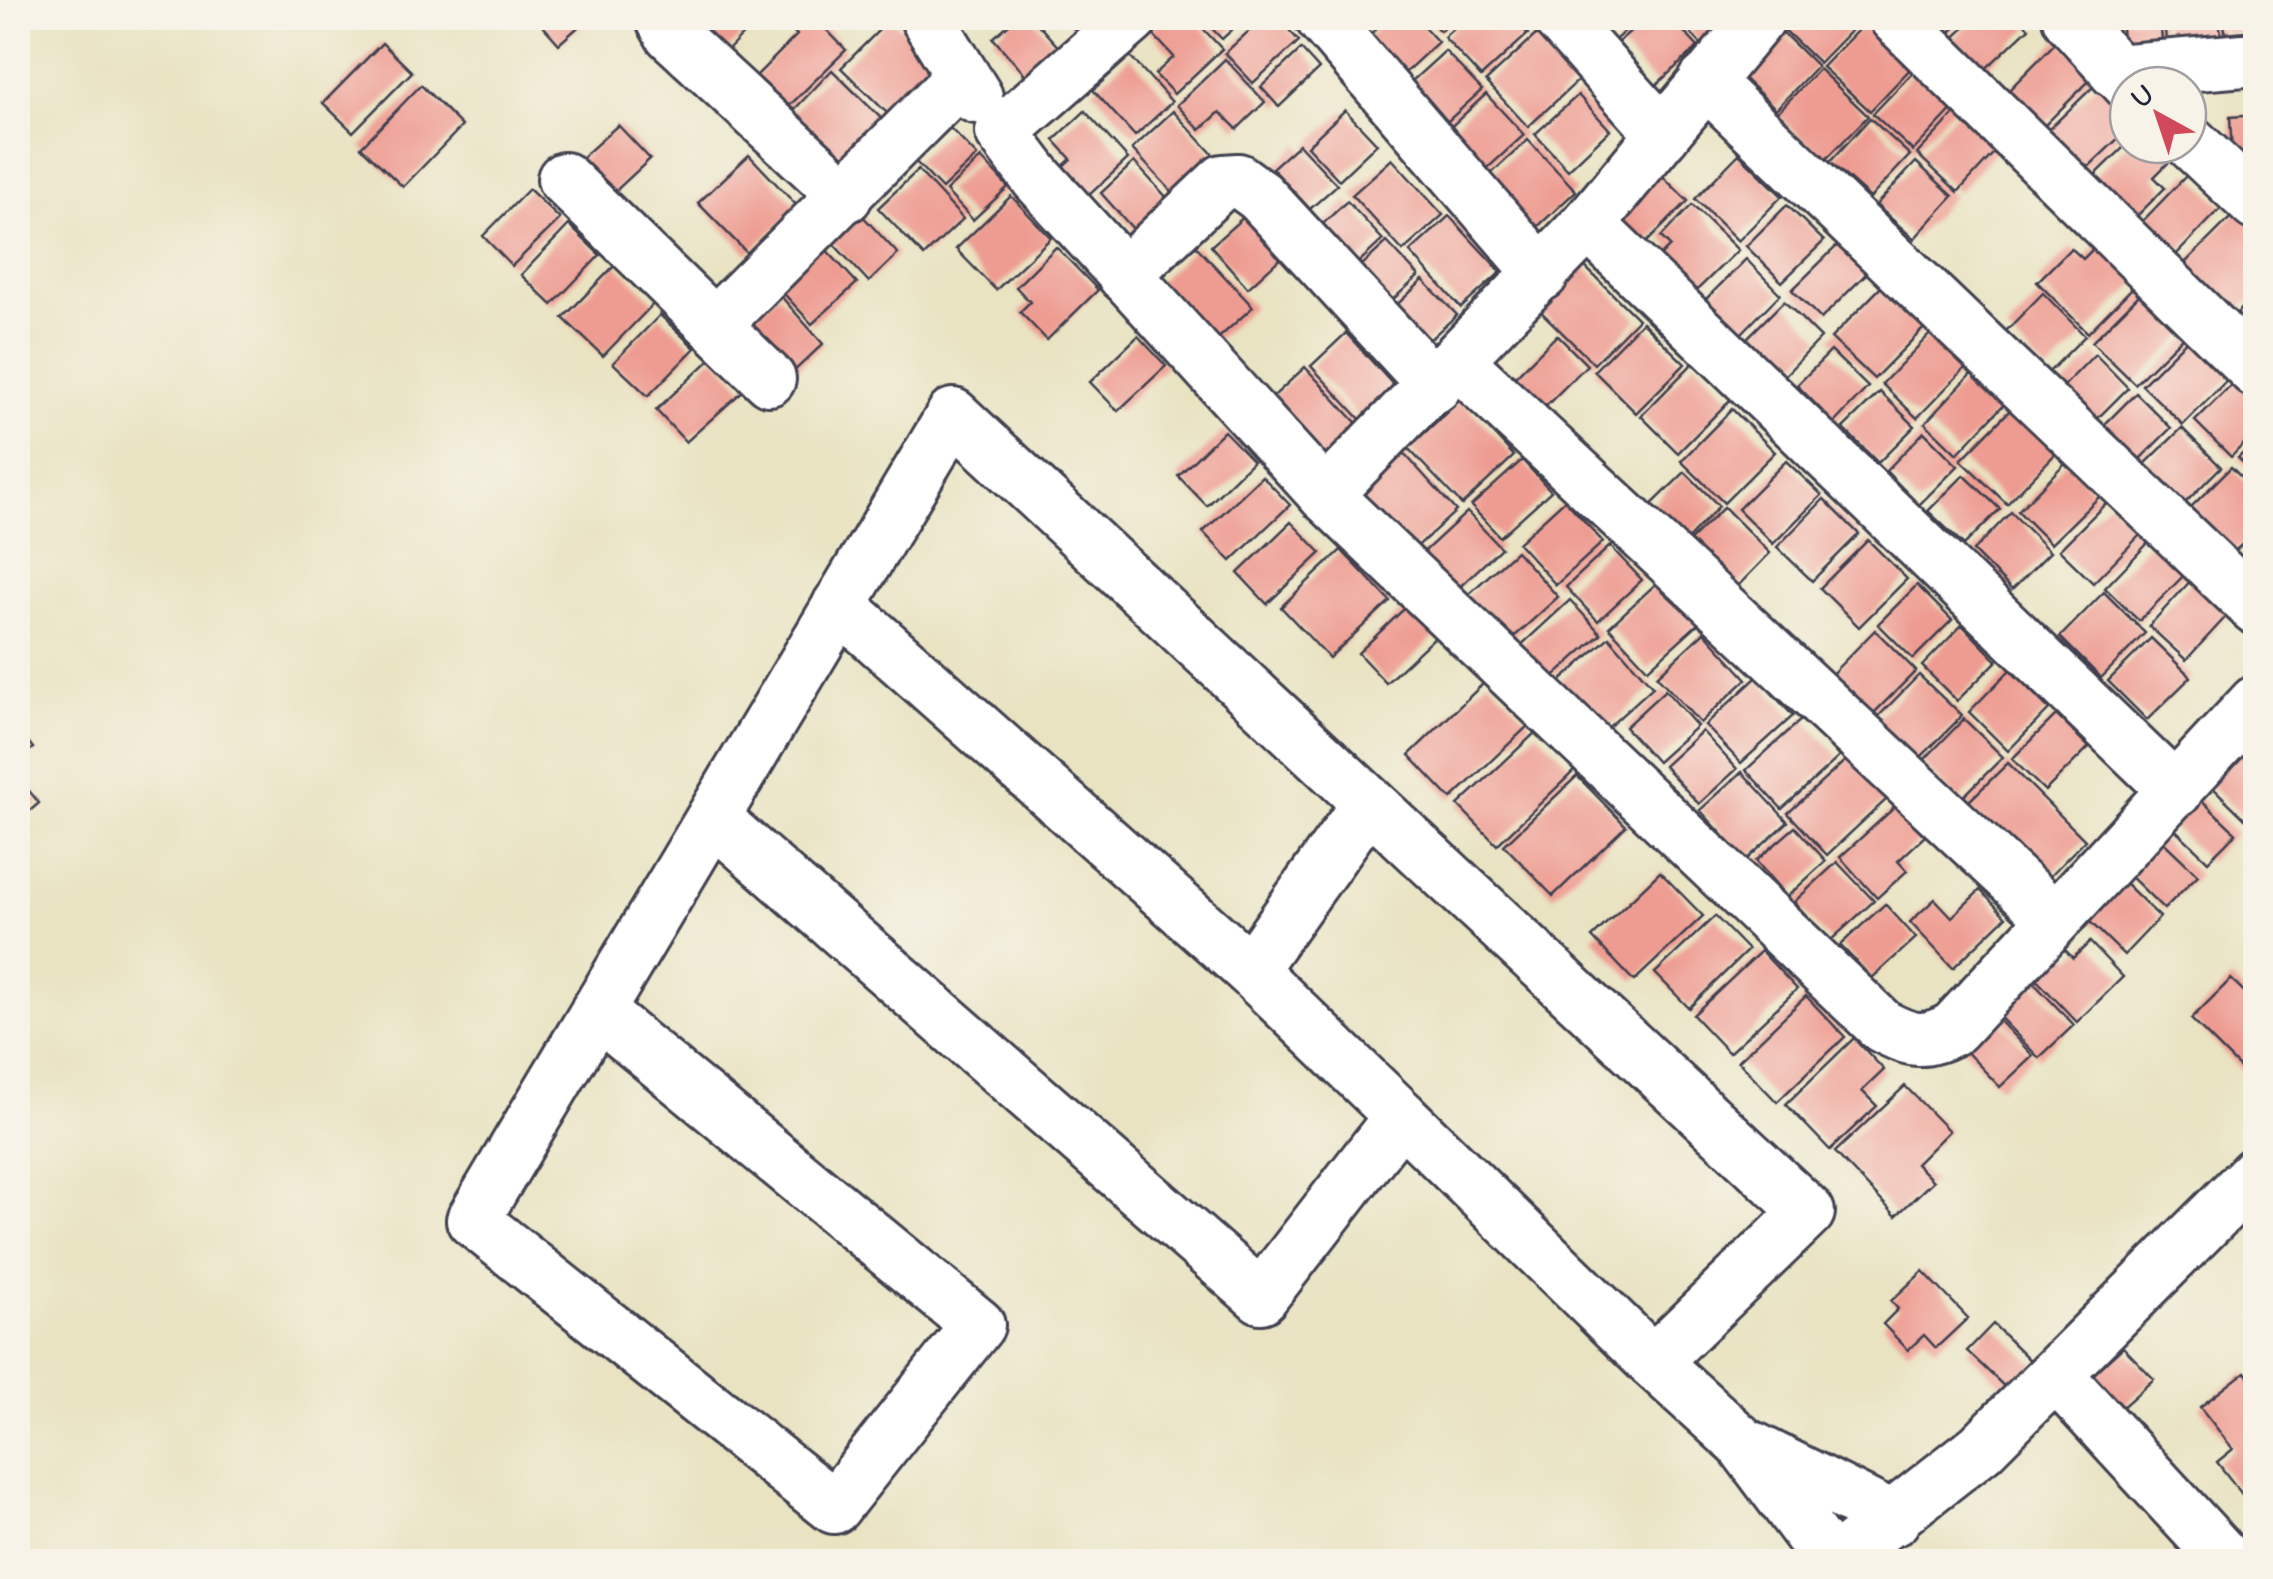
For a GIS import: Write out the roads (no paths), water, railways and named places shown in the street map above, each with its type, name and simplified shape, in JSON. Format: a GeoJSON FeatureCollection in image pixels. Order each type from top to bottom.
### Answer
{"type":"FeatureCollection","features":[{"type":"Feature","properties":{"kind":"street"},"geometry":{"type":"LineString","coordinates":[[662,18],[671,34],[846,196]]}},
{"type":"Feature","properties":{"kind":"street"},"geometry":{"type":"LineString","coordinates":[[928,18],[956,69],[1002,132],[1124,275],[1325,494],[1882,1026],[1905,1038],[1928,1043],[1954,1028],[2256,702]]}},
{"type":"Feature","properties":{"kind":"street"},"geometry":{"type":"LineString","coordinates":[[1002,132],[1132,18]]}},
{"type":"Feature","properties":{"kind":"street"},"geometry":{"type":"LineString","coordinates":[[1322,18],[1542,274]]}},
{"type":"Feature","properties":{"kind":"street"},"geometry":{"type":"LineString","coordinates":[[1560,18],[1663,134]]}},
{"type":"Feature","properties":{"kind":"street"},"geometry":{"type":"LineString","coordinates":[[1325,494],[1447,374],[1588,224],[1759,18]]}},
{"type":"Feature","properties":{"kind":"street"},"geometry":{"type":"LineString","coordinates":[[1896,18],[2256,371]]}},
{"type":"Feature","properties":{"kind":"street"},"geometry":{"type":"LineString","coordinates":[[2069,18],[2111,65]]}},
{"type":"Feature","properties":{"kind":"street"},"geometry":{"type":"LineString","coordinates":[[2208,66],[2256,59]]}},
{"type":"Feature","properties":{"kind":"street"},"geometry":{"type":"LineString","coordinates":[[715,324],[951,88],[956,69]]}},
{"type":"Feature","properties":{"kind":"street"},"geometry":{"type":"LineString","coordinates":[[1705,81],[2256,608]]}},
{"type":"Feature","properties":{"kind":"street"},"geometry":{"type":"LineString","coordinates":[[2208,159],[2256,204]]}},
{"type":"Feature","properties":{"kind":"street"},"geometry":{"type":"LineString","coordinates":[[564,179],[769,379]]}},
{"type":"Feature","properties":{"kind":"street"},"geometry":{"type":"LineString","coordinates":[[1124,275],[1223,181],[1238,180],[1260,196],[1447,374],[2053,918]]}},
{"type":"Feature","properties":{"kind":"street"},"geometry":{"type":"LineString","coordinates":[[1588,224],[2176,791]]}},
{"type":"Feature","properties":{"kind":"street"},"geometry":{"type":"LineString","coordinates":[[597,1011],[978,1325],[834,1507],[473,1220],[597,1011],[713,818],[839,605],[953,415],[1808,1212],[1653,1362]]}},
{"type":"Feature","properties":{"kind":"street"},"geometry":{"type":"LineString","coordinates":[[839,605],[1250,970],[1653,1362],[1742,1443],[1833,1562],[1894,1519],[1981,1448],[2256,1173]]}},
{"type":"Feature","properties":{"kind":"street"},"geometry":{"type":"LineString","coordinates":[[1250,970],[1368,804]]}},
{"type":"Feature","properties":{"kind":"street"},"geometry":{"type":"LineString","coordinates":[[713,818],[1261,1298],[1401,1116]]}},
{"type":"Feature","properties":{"kind":"street"},"geometry":{"type":"LineString","coordinates":[[2057,1376],[2228,1562]]}},
{"type":"Feature","properties":{"kind":"street"},"geometry":{"type":"LineString","coordinates":[[1742,1443],[1894,1519]]}}]}
